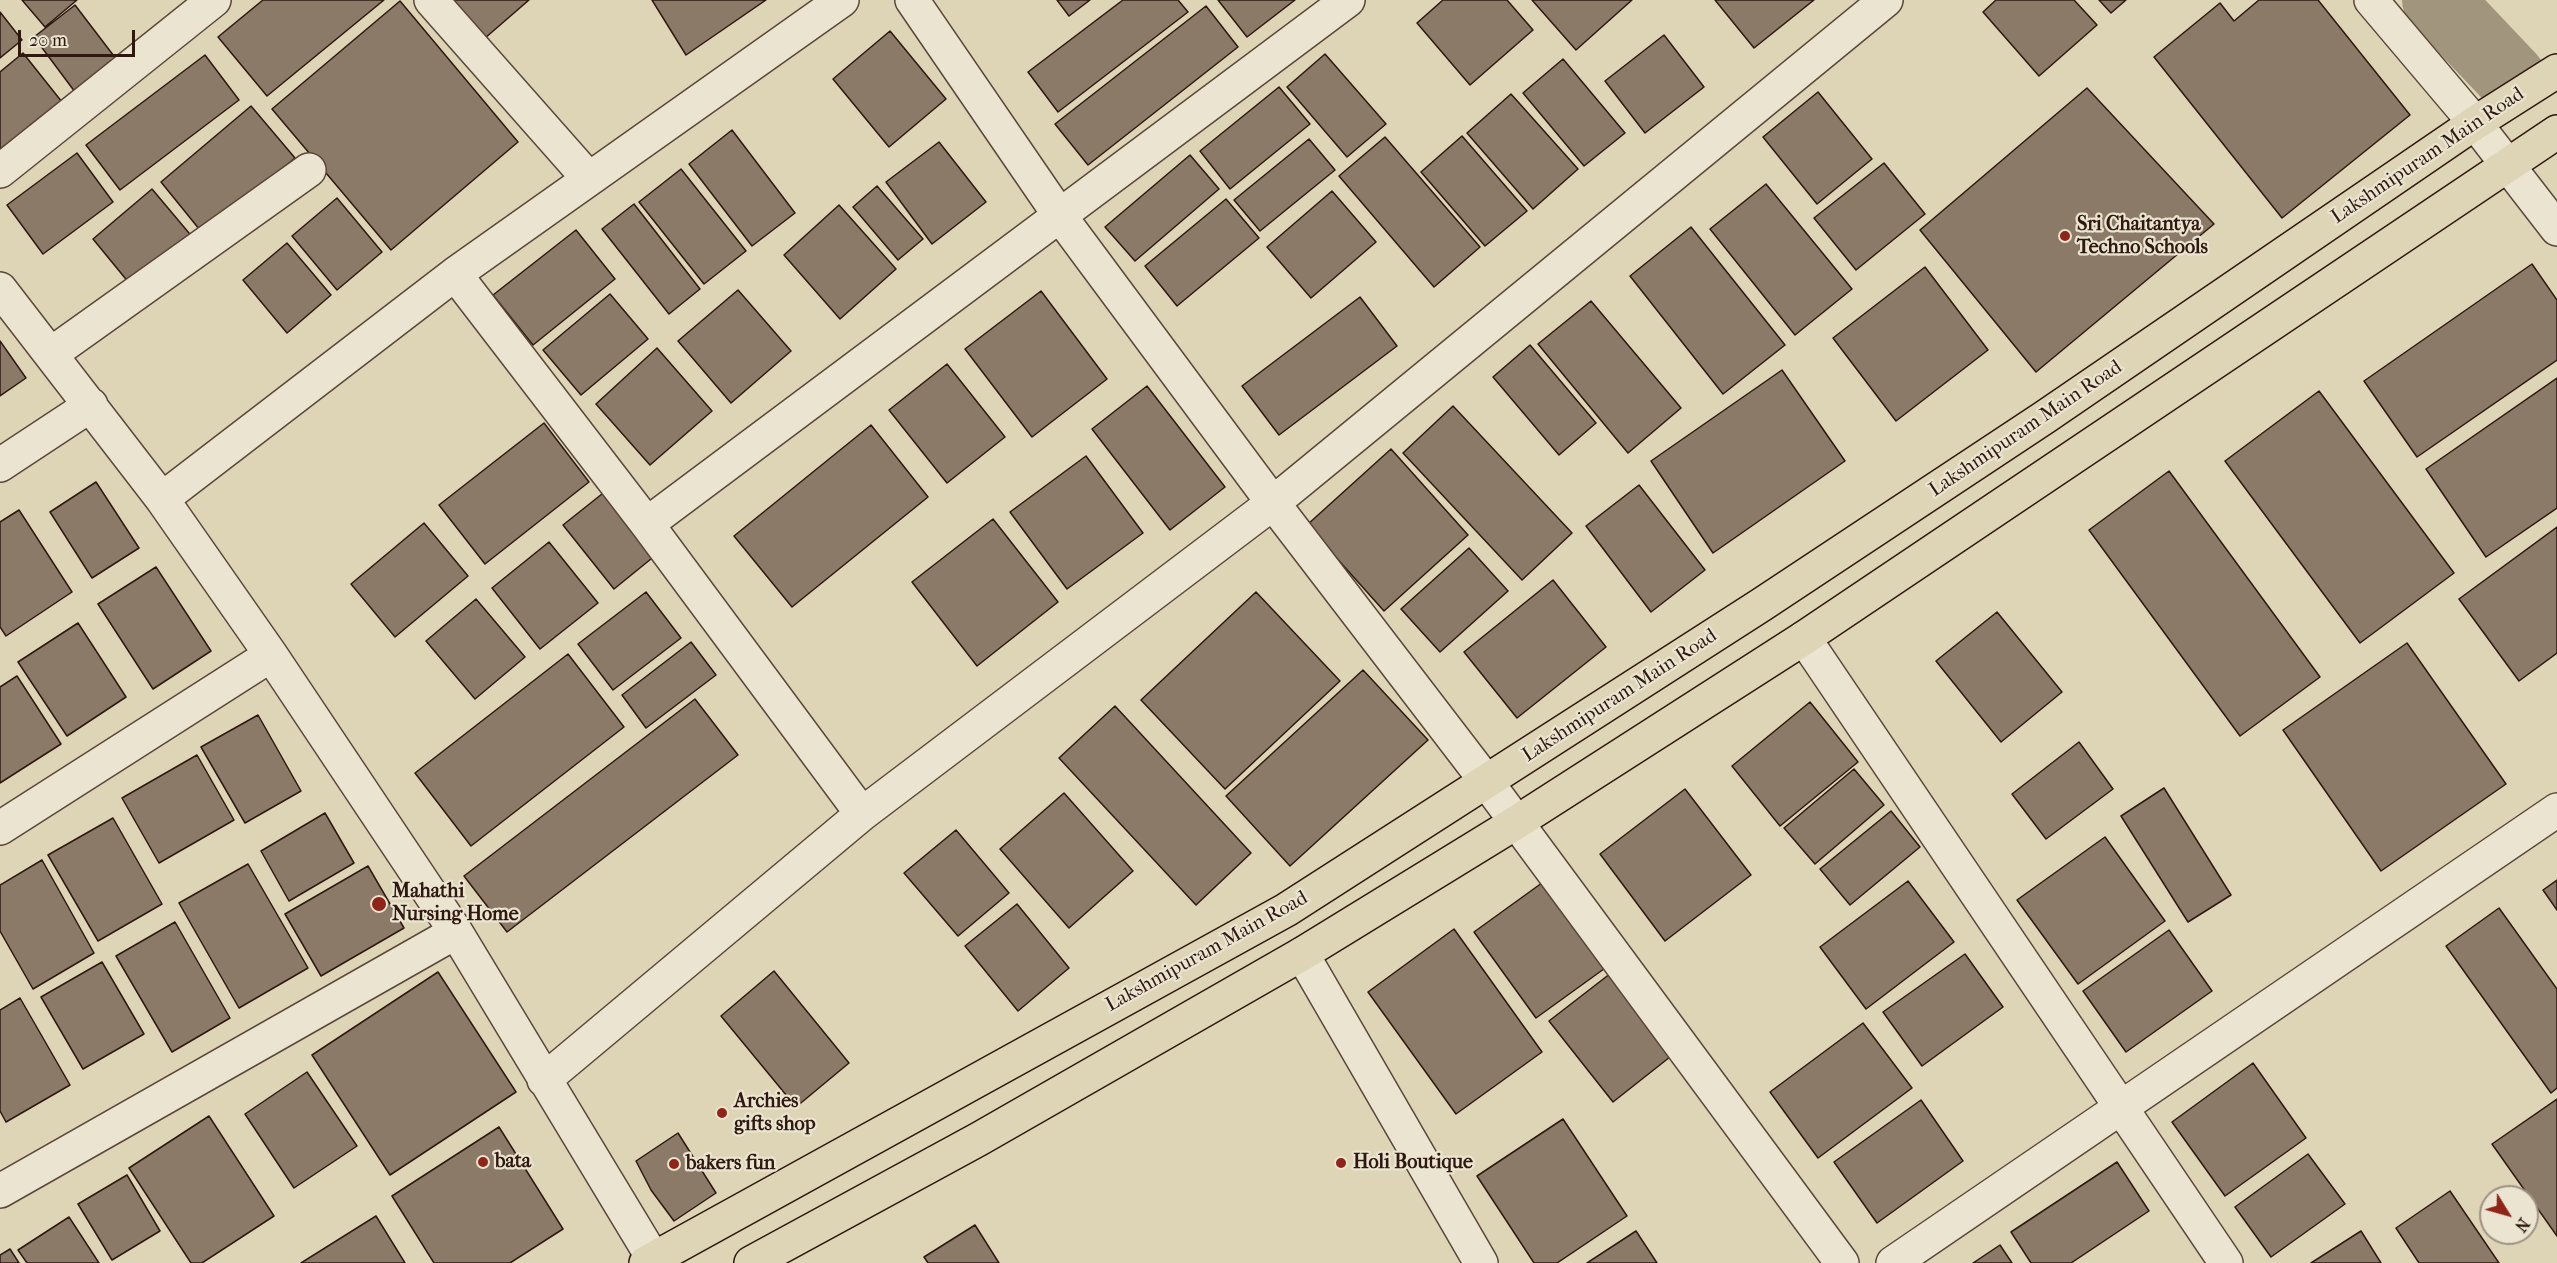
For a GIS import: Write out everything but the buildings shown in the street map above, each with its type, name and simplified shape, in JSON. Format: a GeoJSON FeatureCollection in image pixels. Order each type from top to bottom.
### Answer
{"type":"FeatureCollection","features":[{"type":"Feature","properties":{"kind":"main road","name":"Lakshmipuram Main Road"},"geometry":{"type":"LineString","coordinates":[[652,1262],[1286,910],[1761,605],[2025,430],[2475,123],[2557,71]]}},
{"type":"Feature","properties":{"kind":"main road"},"geometry":{"type":"LineString","coordinates":[[751,1263],[979,1139],[1302,954],[1516,822],[1804,638],[2507,163],[2557,132]]}},
{"type":"Feature","properties":{"kind":"street"},"geometry":{"type":"LineString","coordinates":[[0,171],[214,0]]}},
{"type":"Feature","properties":{"kind":"street"},"geometry":{"type":"LineString","coordinates":[[431,0],[589,179]]}},
{"type":"Feature","properties":{"kind":"street"},"geometry":{"type":"LineString","coordinates":[[162,499],[454,274],[842,0]]}},
{"type":"Feature","properties":{"kind":"street"},"geometry":{"type":"LineString","coordinates":[[912,0],[1060,216],[1273,502],[1486,781],[1842,1263]]}},
{"type":"Feature","properties":{"kind":"street"},"geometry":{"type":"LineString","coordinates":[[647,524],[1348,0]]}},
{"type":"Feature","properties":{"kind":"street"},"geometry":{"type":"LineString","coordinates":[[544,1080],[862,814],[1273,502],[1886,0]]}},
{"type":"Feature","properties":{"kind":"street"},"geometry":{"type":"LineString","coordinates":[[2371,0],[2475,123],[2557,229]]}},
{"type":"Feature","properties":{"kind":"street"},"geometry":{"type":"LineString","coordinates":[[51,354],[309,170]]}},
{"type":"Feature","properties":{"kind":"street"},"geometry":{"type":"LineString","coordinates":[[454,274],[647,524],[862,814]]}},
{"type":"Feature","properties":{"kind":"street"},"geometry":{"type":"LineString","coordinates":[[0,289],[162,499],[271,655],[456,932],[652,1262]]}},
{"type":"Feature","properties":{"kind":"street"},"geometry":{"type":"LineString","coordinates":[[0,465],[91,405]]}},
{"type":"Feature","properties":{"kind":"street"},"geometry":{"type":"LineString","coordinates":[[1804,638],[2226,1263]]}},
{"type":"Feature","properties":{"kind":"street"},"geometry":{"type":"LineString","coordinates":[[0,828],[271,655]]}},
{"type":"Feature","properties":{"kind":"street"},"geometry":{"type":"LineString","coordinates":[[1893,1263],[2557,810]]}},
{"type":"Feature","properties":{"kind":"street"},"geometry":{"type":"LineString","coordinates":[[0,1191],[456,932]]}},
{"type":"Feature","properties":{"kind":"street"},"geometry":{"type":"LineString","coordinates":[[1302,954],[1481,1263]]}},
{"type":"Feature","properties":{"kind":"waterway"},"geometry":{"type":"LineString","coordinates":[[2437,0],[2511,78]]}},
{"type":"Feature","properties":{"kind":"place","name":"Sri Chaitantya Techno Schools"},"geometry":{"type":"Point","coordinates":[2065,236]}},
{"type":"Feature","properties":{"kind":"place","name":"Mahathi Nursing Home"},"geometry":{"type":"Point","coordinates":[379,904]}},
{"type":"Feature","properties":{"kind":"place","name":"Archies gifts shop"},"geometry":{"type":"Point","coordinates":[722,1113]}},
{"type":"Feature","properties":{"kind":"place","name":"bata"},"geometry":{"type":"Point","coordinates":[483,1162]}},
{"type":"Feature","properties":{"kind":"place","name":"Holi Boutique"},"geometry":{"type":"Point","coordinates":[1341,1163]}},
{"type":"Feature","properties":{"kind":"place","name":"bakers fun"},"geometry":{"type":"Point","coordinates":[674,1164]}}]}
